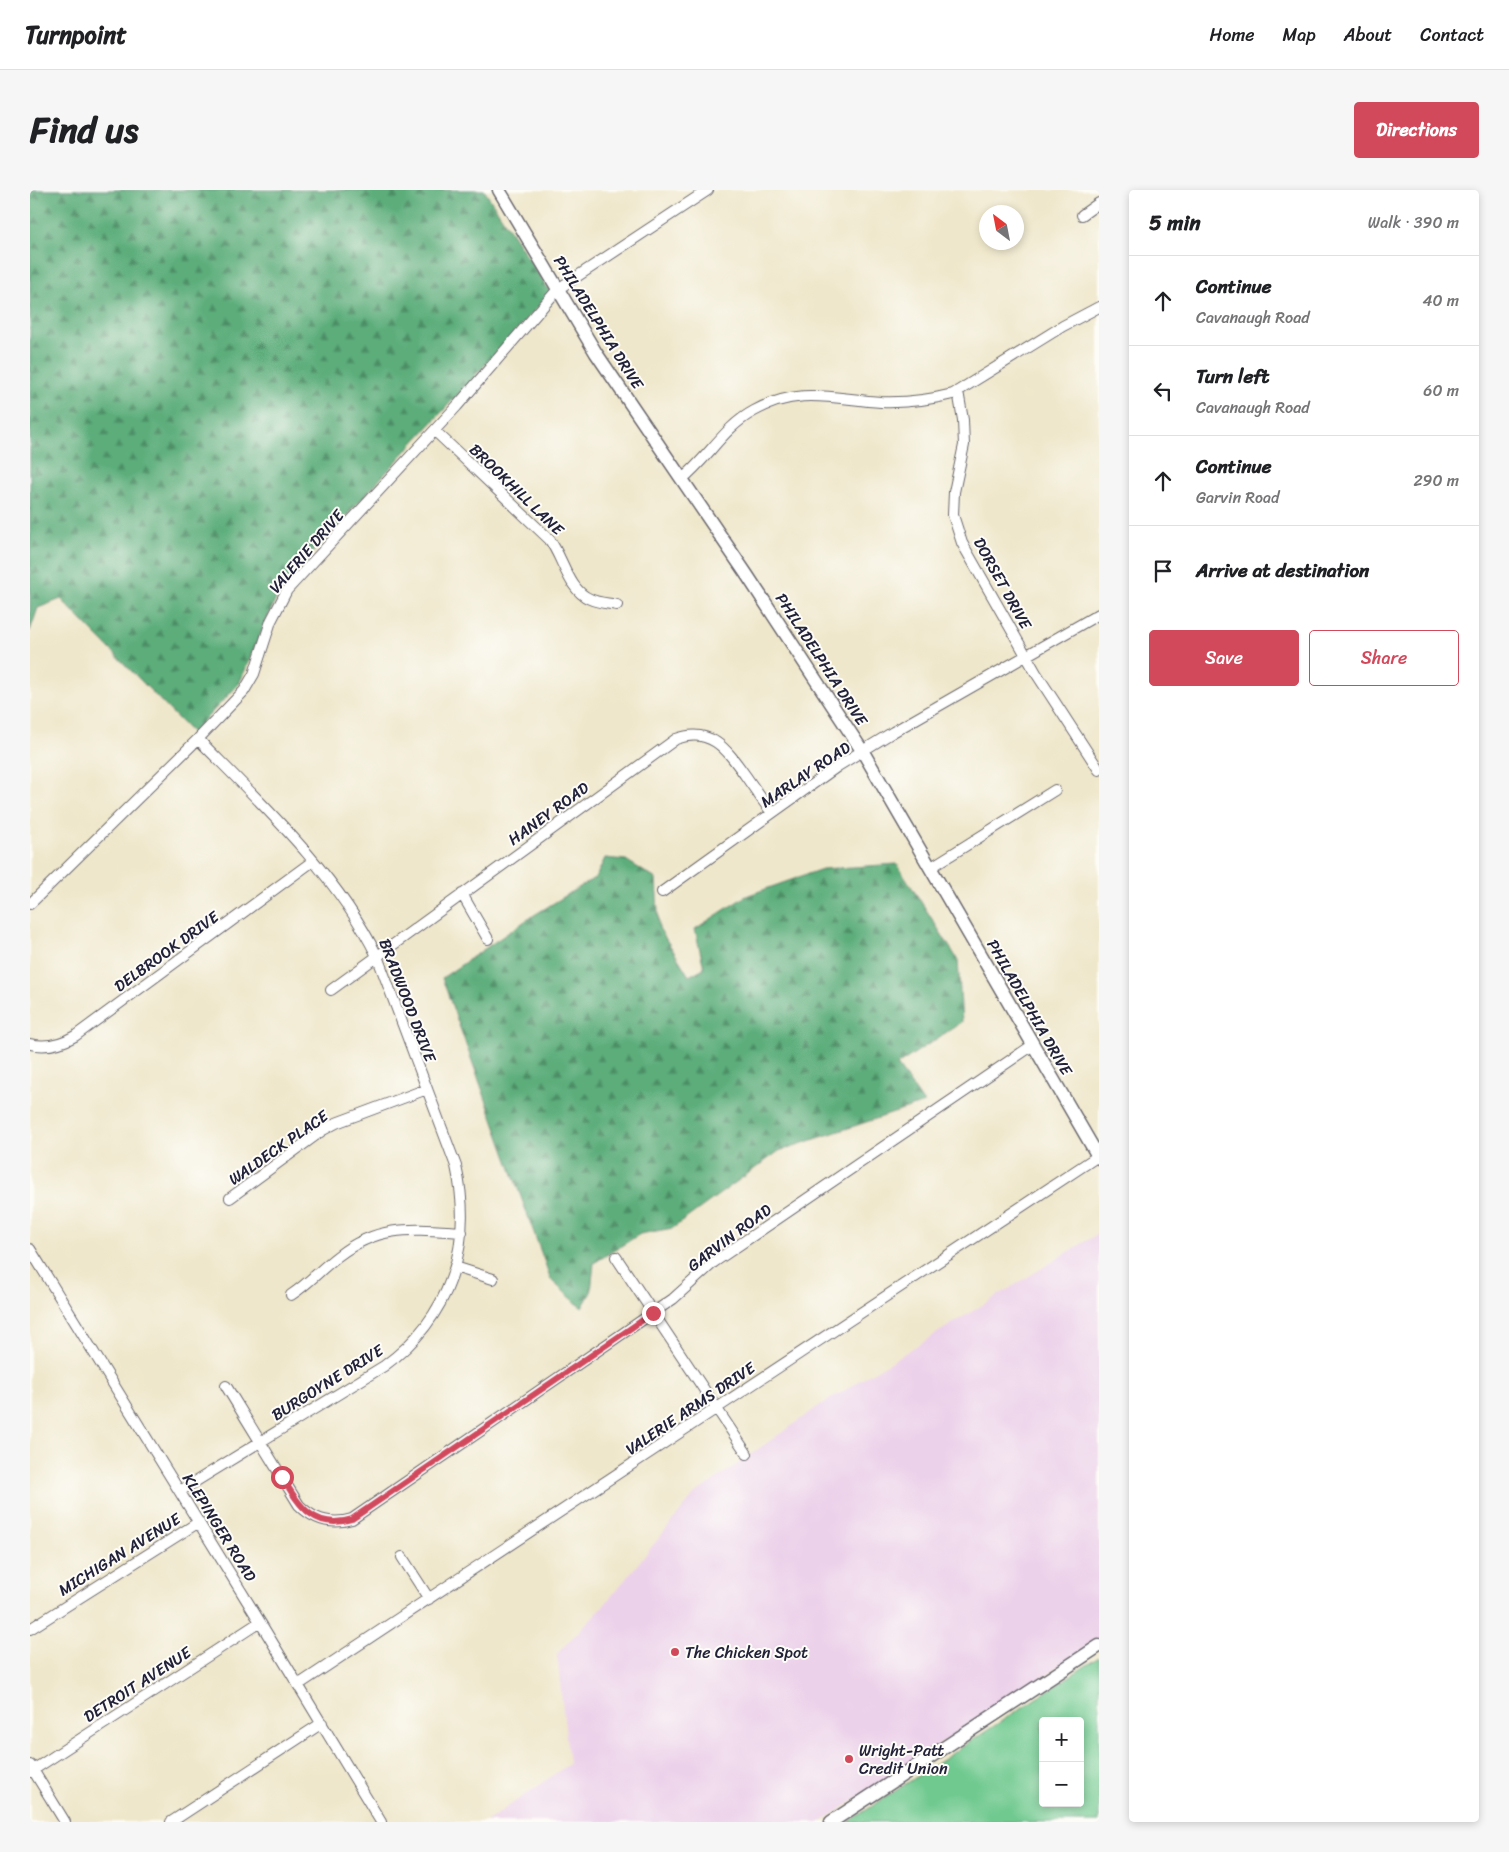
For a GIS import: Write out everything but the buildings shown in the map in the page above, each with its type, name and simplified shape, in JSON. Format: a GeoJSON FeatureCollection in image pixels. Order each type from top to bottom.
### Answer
{"type":"FeatureCollection","features":[{"type":"Feature","properties":{"kind":"main road","name":"PHILADELPHIA DRIVE"},"geometry":{"type":"LineString","coordinates":[[499,190],[596,353],[863,752],[1098,1157]]}},
{"type":"Feature","properties":{"kind":"main road"},"geometry":{"type":"LineString","coordinates":[[830,1822],[1099,1646]]}},
{"type":"Feature","properties":{"kind":"street","name":"VALERIE DRIVE"},"geometry":{"type":"LineString","coordinates":[[30,904],[198,739],[244,691],[254,674],[271,621],[287,590],[435,431],[558,288],[708,190]]}},
{"type":"Feature","properties":{"kind":"street"},"geometry":{"type":"LineString","coordinates":[[1082,215],[1099,203]]}},
{"type":"Feature","properties":{"kind":"street"},"geometry":{"type":"LineString","coordinates":[[682,479],[699,463],[726,431],[739,420],[752,411],[778,400],[815,395],[866,401],[905,402],[938,398],[958,391],[1057,329],[1099,306]]}},
{"type":"Feature","properties":{"kind":"street","name":"DORSET DRIVE"},"geometry":{"type":"LineString","coordinates":[[958,391],[963,420],[964,445],[953,502],[956,528],[1026,656],[1099,770]]}},
{"type":"Feature","properties":{"kind":"street","name":"BROOKHILL LANE"},"geometry":{"type":"LineString","coordinates":[[435,431],[549,538],[560,554],[572,583],[582,595],[589,599],[617,605]]}},
{"type":"Feature","properties":{"kind":"street","name":"MARLAY ROAD"},"geometry":{"type":"LineString","coordinates":[[662,892],[838,766],[893,732],[1099,614]]}},
{"type":"Feature","properties":{"kind":"street","name":"HANEY ROAD"},"geometry":{"type":"LineString","coordinates":[[331,990],[671,742],[685,736],[706,737],[723,746],[772,814]]}},
{"type":"Feature","properties":{"kind":"street","name":"BRADWOOD DRIVE"},"geometry":{"type":"LineString","coordinates":[[198,739],[270,812],[313,861],[352,912],[368,937],[377,956],[456,1166],[462,1201],[462,1232],[456,1267]]}},
{"type":"Feature","properties":{"kind":"street"},"geometry":{"type":"LineString","coordinates":[[930,868],[1055,790]]}},
{"type":"Feature","properties":{"kind":"street","name":"DELBROOK DRIVE"},"geometry":{"type":"LineString","coordinates":[[30,1044],[44,1046],[58,1044],[75,1036],[313,861]]}},
{"type":"Feature","properties":{"kind":"street"},"geometry":{"type":"LineString","coordinates":[[462,894],[488,939]]}},
{"type":"Feature","properties":{"kind":"street","name":"GARVIN ROAD"},"geometry":{"type":"LineString","coordinates":[[226,1386],[299,1505],[310,1514],[324,1520],[340,1522],[352,1519],[653,1313],[682,1292],[714,1262],[1033,1044]]}},
{"type":"Feature","properties":{"kind":"street","name":"WALDECK PLACE"},"geometry":{"type":"LineString","coordinates":[[230,1198],[330,1126],[427,1089]]}},
{"type":"Feature","properties":{"kind":"street","name":"VALERIE ARMS DRIVE"},"geometry":{"type":"LineString","coordinates":[[298,1685],[1098,1157]]}},
{"type":"Feature","properties":{"kind":"street"},"geometry":{"type":"LineString","coordinates":[[291,1295],[355,1244],[380,1234],[400,1229],[462,1232]]}},
{"type":"Feature","properties":{"kind":"street","name":"KLEPINGER ROAD"},"geometry":{"type":"LineString","coordinates":[[30,1250],[180,1491],[381,1822]]}},
{"type":"Feature","properties":{"kind":"street"},"geometry":{"type":"LineString","coordinates":[[616,1257],[747,1454]]}},
{"type":"Feature","properties":{"kind":"street"},"geometry":{"type":"LineString","coordinates":[[456,1267],[493,1279]]}},
{"type":"Feature","properties":{"kind":"street","name":"BURGOYNE DRIVE"},"geometry":{"type":"LineString","coordinates":[[180,1491],[384,1366],[406,1348],[429,1323],[439,1306],[456,1267]]}},
{"type":"Feature","properties":{"kind":"street","name":"MICHIGAN AVENUE"},"geometry":{"type":"LineString","coordinates":[[30,1629],[199,1522]]}},
{"type":"Feature","properties":{"kind":"street"},"geometry":{"type":"LineString","coordinates":[[402,1557],[428,1599]]}},
{"type":"Feature","properties":{"kind":"street","name":"DETROIT AVENUE"},"geometry":{"type":"LineString","coordinates":[[31,1769],[260,1622]]}},
{"type":"Feature","properties":{"kind":"street"},"geometry":{"type":"LineString","coordinates":[[171,1822],[322,1723]]}},
{"type":"Feature","properties":{"kind":"street"},"geometry":{"type":"LineString","coordinates":[[31,1769],[64,1822]]}},
{"type":"Feature","properties":{"kind":"shaded area"},"geometry":{"type":"Polygon","coordinates":[[[1099,1233],[1099,1640],[821,1822],[486,1822],[569,1764],[557,1654],[605,1604],[695,1494],[819,1406],[1099,1233]]]}},
{"type":"Feature","properties":{"kind":"green space"},"geometry":{"type":"Polygon","coordinates":[[[30,190],[484,190],[551,293],[281,587],[239,684],[192,733],[61,599],[38,608],[30,631],[30,190]]]}},
{"type":"Feature","properties":{"kind":"green space"},"geometry":{"type":"Polygon","coordinates":[[[605,858],[626,860],[656,879],[659,928],[689,976],[704,968],[695,929],[746,896],[822,869],[897,864],[958,960],[962,1022],[897,1065],[924,1103],[779,1151],[673,1228],[640,1234],[594,1263],[591,1292],[582,1308],[551,1280],[442,978],[531,917],[596,877],[605,858]]]}},
{"type":"Feature","properties":{"kind":"green space"},"geometry":{"type":"Polygon","coordinates":[[[1099,1657],[1099,1822],[848,1822],[1099,1657]]]}},
{"type":"Feature","properties":{"kind":"place","name":"The Chicken Spot"},"geometry":{"type":"Point","coordinates":[675,1652]}},
{"type":"Feature","properties":{"kind":"place","name":"Wright-Patt Credit Union"},"geometry":{"type":"Point","coordinates":[849,1759]}},
{"type":"Feature","properties":{"kind":"route"},"geometry":{"type":"LineString","coordinates":[[282,1477],[299,1505],[316,1518],[332,1522],[352,1519],[653,1313]]}}]}
